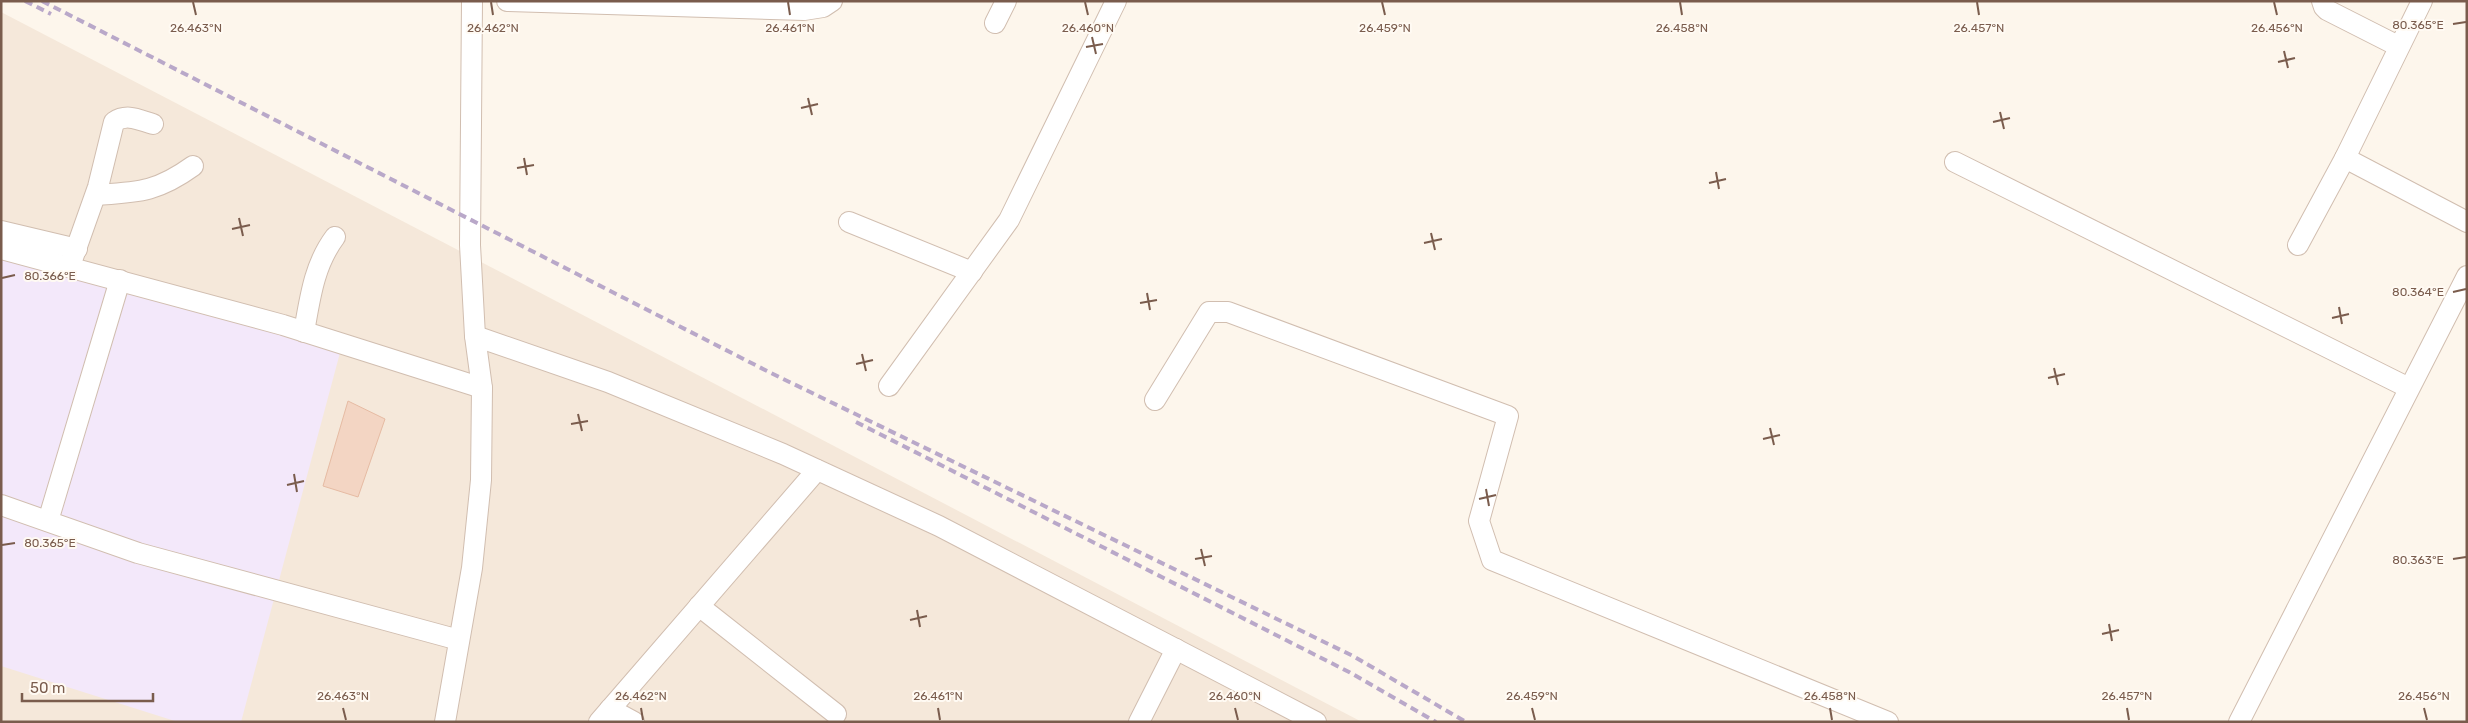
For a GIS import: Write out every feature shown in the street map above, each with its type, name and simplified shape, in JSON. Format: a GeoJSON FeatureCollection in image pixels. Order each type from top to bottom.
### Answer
{"type":"FeatureCollection","features":[{"type":"Feature","properties":{"kind":"street"},"geometry":{"type":"LineString","coordinates":[[445,722],[472,568],[481,480],[482,388],[475,336],[470,178],[472,1]]}},
{"type":"Feature","properties":{"kind":"street"},"geometry":{"type":"LineString","coordinates":[[506,1],[804,10],[823,7],[832,1]]}},
{"type":"Feature","properties":{"kind":"street"},"geometry":{"type":"LineString","coordinates":[[995,23],[1006,1]]}},
{"type":"Feature","properties":{"kind":"street"},"geometry":{"type":"LineString","coordinates":[[889,386],[1009,220],[1116,1]]}},
{"type":"Feature","properties":{"kind":"street"},"geometry":{"type":"LineString","coordinates":[[2322,1],[2327,10],[2398,46]]}},
{"type":"Feature","properties":{"kind":"street"},"geometry":{"type":"LineString","coordinates":[[2298,245],[2345,158],[2398,46],[2422,1]]}},
{"type":"Feature","properties":{"kind":"street"},"geometry":{"type":"LineString","coordinates":[[74,258],[96,194],[114,122],[122,117],[127,117],[153,124]]}},
{"type":"Feature","properties":{"kind":"street"},"geometry":{"type":"LineString","coordinates":[[2345,158],[2467,222]]}},
{"type":"Feature","properties":{"kind":"street"},"geometry":{"type":"LineString","coordinates":[[1955,162],[2409,388]]}},
{"type":"Feature","properties":{"kind":"street"},"geometry":{"type":"LineString","coordinates":[[96,194],[139,192],[159,187],[193,166]]}},
{"type":"Feature","properties":{"kind":"street"},"geometry":{"type":"LineString","coordinates":[[849,222],[972,272]]}},
{"type":"Feature","properties":{"kind":"street"},"geometry":{"type":"LineString","coordinates":[[1,231],[74,258],[120,280],[304,332],[482,388]]}},
{"type":"Feature","properties":{"kind":"street"},"geometry":{"type":"LineString","coordinates":[[304,332],[313,283],[326,249],[335,237]]}},
{"type":"Feature","properties":{"kind":"street"},"geometry":{"type":"LineString","coordinates":[[1,249],[74,258]]}},
{"type":"Feature","properties":{"kind":"street"},"geometry":{"type":"LineString","coordinates":[[2239,722],[2467,276]]}},
{"type":"Feature","properties":{"kind":"street"},"geometry":{"type":"LineString","coordinates":[[48,521],[120,280]]}},
{"type":"Feature","properties":{"kind":"street"},"geometry":{"type":"LineString","coordinates":[[1155,400],[1209,312],[1228,312],[1508,416],[1479,521],[1492,560],[1888,722]]}},
{"type":"Feature","properties":{"kind":"street"},"geometry":{"type":"LineString","coordinates":[[475,336],[608,382],[817,470],[939,526],[1316,722]]}},
{"type":"Feature","properties":{"kind":"street"},"geometry":{"type":"LineString","coordinates":[[634,722],[604,716],[817,470]]}},
{"type":"Feature","properties":{"kind":"street"},"geometry":{"type":"LineString","coordinates":[[1,505],[138,553],[459,640]]}},
{"type":"Feature","properties":{"kind":"street"},"geometry":{"type":"LineString","coordinates":[[699,606],[836,714]]}},
{"type":"Feature","properties":{"kind":"street"},"geometry":{"type":"LineString","coordinates":[[1139,722],[1176,649]]}},
{"type":"Feature","properties":{"kind":"shaded area"},"geometry":{"type":"Polygon","coordinates":[[[1,12],[769,412],[1362,722],[1,722],[1,12]]]}},
{"type":"Feature","properties":{"kind":"shaded area"},"geometry":{"type":"Polygon","coordinates":[[[1,257],[341,349],[241,722],[178,722],[1,666],[1,257]]]}},
{"type":"Feature","properties":{"kind":"building"},"geometry":{"type":"Polygon","coordinates":[[[348,401],[385,419],[358,497],[323,486],[348,401]]]}},
{"type":"Feature","properties":{"kind":"railway"},"geometry":{"type":"LineString","coordinates":[[25,1],[51,14]]}},
{"type":"Feature","properties":{"kind":"railway"},"geometry":{"type":"LineString","coordinates":[[42,1],[771,373],[1353,656],[1466,722]]}},
{"type":"Feature","properties":{"kind":"railway"},"geometry":{"type":"LineString","coordinates":[[856,422],[1349,672],[1436,722]]}}]}
